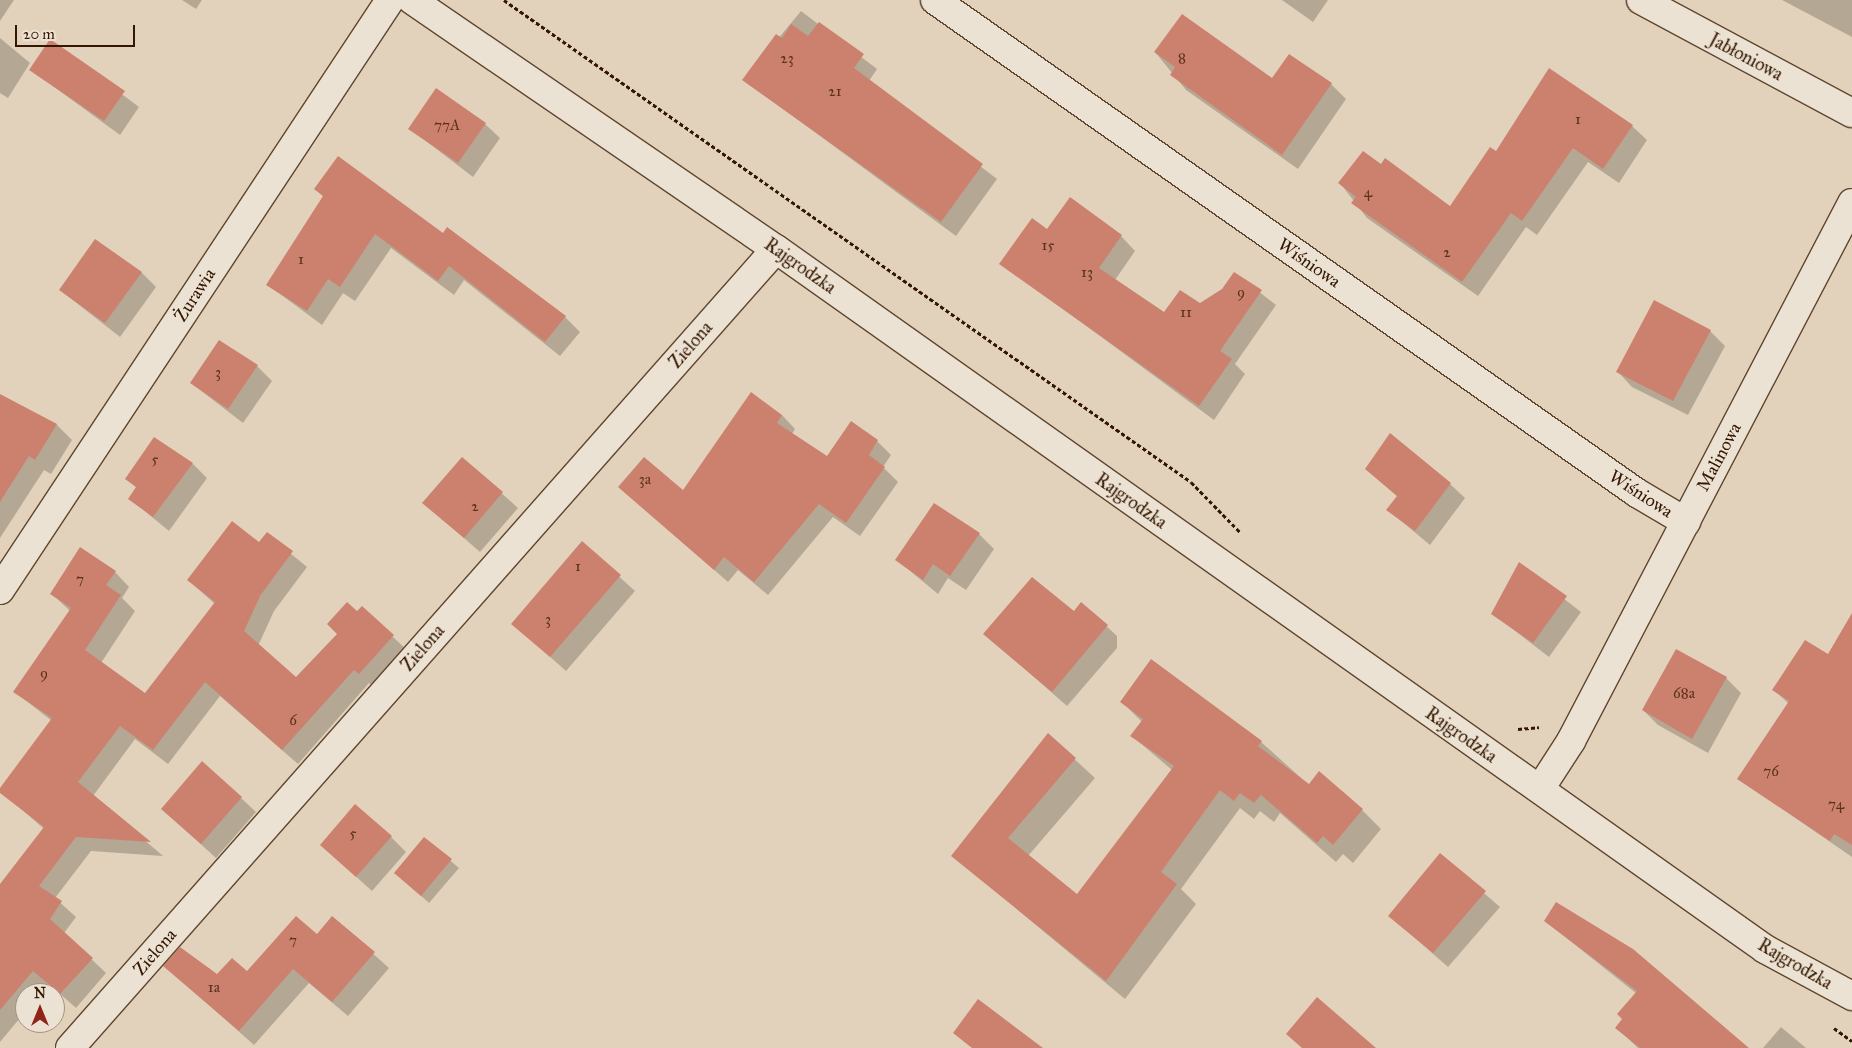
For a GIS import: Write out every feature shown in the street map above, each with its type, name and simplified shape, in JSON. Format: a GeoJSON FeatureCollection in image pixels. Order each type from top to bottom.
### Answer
{"type":"FeatureCollection","features":[{"type":"Feature","properties":{"kind":"street","name":"Żurawia"},"geometry":{"type":"LineString","coordinates":[[0,590],[390,0]]}},
{"type":"Feature","properties":{"kind":"street","name":"Rajgrodzka"},"geometry":{"type":"LineString","coordinates":[[412,0],[776,249],[1765,949],[1852,996]]}},
{"type":"Feature","properties":{"kind":"street","name":"Wiśniowa"},"geometry":{"type":"LineString","coordinates":[[935,0],[1637,493],[1686,522]]}},
{"type":"Feature","properties":{"kind":"street","name":"Jabłoniowa"},"geometry":{"type":"LineString","coordinates":[[1641,0],[1852,113]]}},
{"type":"Feature","properties":{"kind":"street","name":"Malinowa"},"geometry":{"type":"LineString","coordinates":[[1540,789],[1571,741],[1852,203]]}},
{"type":"Feature","properties":{"kind":"street","name":"Zielona"},"geometry":{"type":"LineString","coordinates":[[70,1048],[776,249]]}},
{"type":"Feature","properties":{"kind":"path"},"geometry":{"type":"LineString","coordinates":[[504,0],[1191,482],[1244,535]]}},
{"type":"Feature","properties":{"kind":"building"},"geometry":{"type":"Polygon","coordinates":[[[1182,14],[1272,78],[1289,54],[1332,83],[1282,155],[1170,75],[1175,67],[1154,52],[1182,14]]]}},
{"type":"Feature","properties":{"kind":"building"},"geometry":{"type":"Polygon","coordinates":[[[819,22],[864,54],[854,68],[983,164],[941,222],[742,80],[776,34],[782,38],[791,24],[808,36],[819,22]]]}},
{"type":"Feature","properties":{"kind":"building"},"geometry":{"type":"Polygon","coordinates":[[[50,39],[125,91],[104,121],[29,70],[50,39]]]}},
{"type":"Feature","properties":{"kind":"building"},"geometry":{"type":"Polygon","coordinates":[[[1549,68],[1633,125],[1603,169],[1573,148],[1522,221],[1511,213],[1462,282],[1351,203],[1356,197],[1338,183],[1363,151],[1381,164],[1385,158],[1450,206],[1490,147],[1496,151],[1549,68]]]}},
{"type":"Feature","properties":{"kind":"building"},"geometry":{"type":"Polygon","coordinates":[[[436,88],[486,123],[458,163],[408,129],[436,88]]]}},
{"type":"Feature","properties":{"kind":"building"},"geometry":{"type":"Polygon","coordinates":[[[338,156],[443,233],[447,227],[566,316],[545,342],[449,266],[438,281],[375,234],[340,287],[328,279],[307,311],[266,285],[323,196],[314,189],[338,156]]]}},
{"type":"Feature","properties":{"kind":"building"},"geometry":{"type":"Polygon","coordinates":[[[1070,197],[1122,235],[1099,268],[1164,312],[1180,290],[1200,303],[1222,289],[1234,272],[1262,290],[1220,351],[1232,359],[1199,406],[999,264],[1032,218],[1047,229],[1070,197]]]}},
{"type":"Feature","properties":{"kind":"building"},"geometry":{"type":"Polygon","coordinates":[[[95,239],[142,272],[105,323],[59,290],[95,239]]]}},
{"type":"Feature","properties":{"kind":"building"},"geometry":{"type":"Polygon","coordinates":[[[1654,300],[1711,330],[1673,401],[1616,372],[1654,300]]]}},
{"type":"Feature","properties":{"kind":"building"},"geometry":{"type":"Polygon","coordinates":[[[219,340],[258,365],[228,409],[190,383],[219,340]]]}},
{"type":"Feature","properties":{"kind":"building"},"geometry":{"type":"Polygon","coordinates":[[[751,392],[782,415],[777,423],[827,456],[851,421],[878,440],[869,455],[885,467],[846,523],[819,504],[754,582],[724,557],[714,570],[618,487],[644,457],[683,490],[751,392]]]}},
{"type":"Feature","properties":{"kind":"building"},"geometry":{"type":"Polygon","coordinates":[[[0,394],[57,424],[35,460],[29,456],[0,502],[0,394]]]}},
{"type":"Feature","properties":{"kind":"building"},"geometry":{"type":"Polygon","coordinates":[[[1390,433],[1451,483],[1415,531],[1386,510],[1397,496],[1365,469],[1390,433]]]}},
{"type":"Feature","properties":{"kind":"building"},"geometry":{"type":"Polygon","coordinates":[[[154,437],[193,463],[153,517],[128,499],[136,487],[125,479],[154,437]]]}},
{"type":"Feature","properties":{"kind":"building"},"geometry":{"type":"Polygon","coordinates":[[[462,457],[503,492],[464,538],[422,503],[462,457]]]}},
{"type":"Feature","properties":{"kind":"building"},"geometry":{"type":"Polygon","coordinates":[[[934,503],[980,533],[950,576],[933,564],[923,580],[895,560],[934,503]]]}},
{"type":"Feature","properties":{"kind":"building"},"geometry":{"type":"Polygon","coordinates":[[[232,521],[259,542],[267,532],[293,551],[260,596],[244,631],[296,677],[337,634],[327,624],[347,602],[357,611],[362,606],[394,635],[359,674],[354,670],[282,750],[205,682],[153,750],[120,726],[78,782],[151,842],[76,837],[39,886],[62,901],[50,919],[93,958],[65,989],[65,983],[47,983],[33,971],[23,983],[15,983],[15,992],[0,1010],[0,884],[44,827],[0,793],[0,788],[52,718],[13,692],[71,608],[50,594],[80,547],[116,571],[106,585],[121,595],[85,650],[145,693],[215,602],[187,580],[232,521]]]}},
{"type":"Feature","properties":{"kind":"building"},"geometry":{"type":"Polygon","coordinates":[[[582,541],[621,575],[550,657],[511,624],[582,541]]]}},
{"type":"Feature","properties":{"kind":"building"},"geometry":{"type":"Polygon","coordinates":[[[1519,562],[1567,596],[1533,643],[1491,614],[1519,562]]]}},
{"type":"Feature","properties":{"kind":"building"},"geometry":{"type":"Polygon","coordinates":[[[1032,577],[1074,611],[1081,602],[1108,625],[1052,692],[983,634],[1032,577]]]}},
{"type":"Feature","properties":{"kind":"building"},"geometry":{"type":"Polygon","coordinates":[[[1852,613],[1852,845],[1834,834],[1830,841],[1737,779],[1789,701],[1772,690],[1805,640],[1828,654],[1852,613]]]}},
{"type":"Feature","properties":{"kind":"building"},"geometry":{"type":"Polygon","coordinates":[[[1676,649],[1727,677],[1692,739],[1642,710],[1676,649]]]}},
{"type":"Feature","properties":{"kind":"building"},"geometry":{"type":"Polygon","coordinates":[[[1151,659],[1262,741],[1258,746],[1309,784],[1319,771],[1363,809],[1333,845],[1323,836],[1317,843],[1261,795],[1254,803],[1240,793],[1234,801],[1220,790],[1161,872],[1177,884],[1106,981],[951,856],[1048,733],[1076,758],[1008,838],[1077,894],[1174,766],[1130,736],[1143,719],[1120,702],[1151,659]]]}},
{"type":"Feature","properties":{"kind":"building"},"geometry":{"type":"Polygon","coordinates":[[[202,761],[242,797],[201,844],[161,809],[202,761]]]}},
{"type":"Feature","properties":{"kind":"building"},"geometry":{"type":"Polygon","coordinates":[[[355,804],[392,836],[356,877],[320,845],[355,804]]]}},
{"type":"Feature","properties":{"kind":"building"},"geometry":{"type":"Polygon","coordinates":[[[424,837],[452,859],[421,896],[394,873],[424,837]]]}},
{"type":"Feature","properties":{"kind":"building"},"geometry":{"type":"Polygon","coordinates":[[[1440,853],[1486,891],[1433,953],[1388,916],[1440,853]]]}},
{"type":"Feature","properties":{"kind":"building"},"geometry":{"type":"Polygon","coordinates":[[[1556,902],[1633,949],[1749,1048],[1640,1048],[1615,1028],[1622,1019],[1617,1014],[1637,991],[1544,921],[1556,902]]]}},
{"type":"Feature","properties":{"kind":"building"},"geometry":{"type":"Polygon","coordinates":[[[296,916],[317,934],[332,916],[375,952],[332,1002],[293,969],[239,1031],[163,966],[180,947],[217,974],[232,958],[247,971],[296,916]]]}},
{"type":"Feature","properties":{"kind":"building"},"geometry":{"type":"Polygon","coordinates":[[[1317,997],[1376,1048],[1302,1048],[1286,1034],[1317,997]]]}},
{"type":"Feature","properties":{"kind":"building"},"geometry":{"type":"Polygon","coordinates":[[[978,999],[1043,1048],[972,1048],[953,1033],[978,999]]]}}]}
